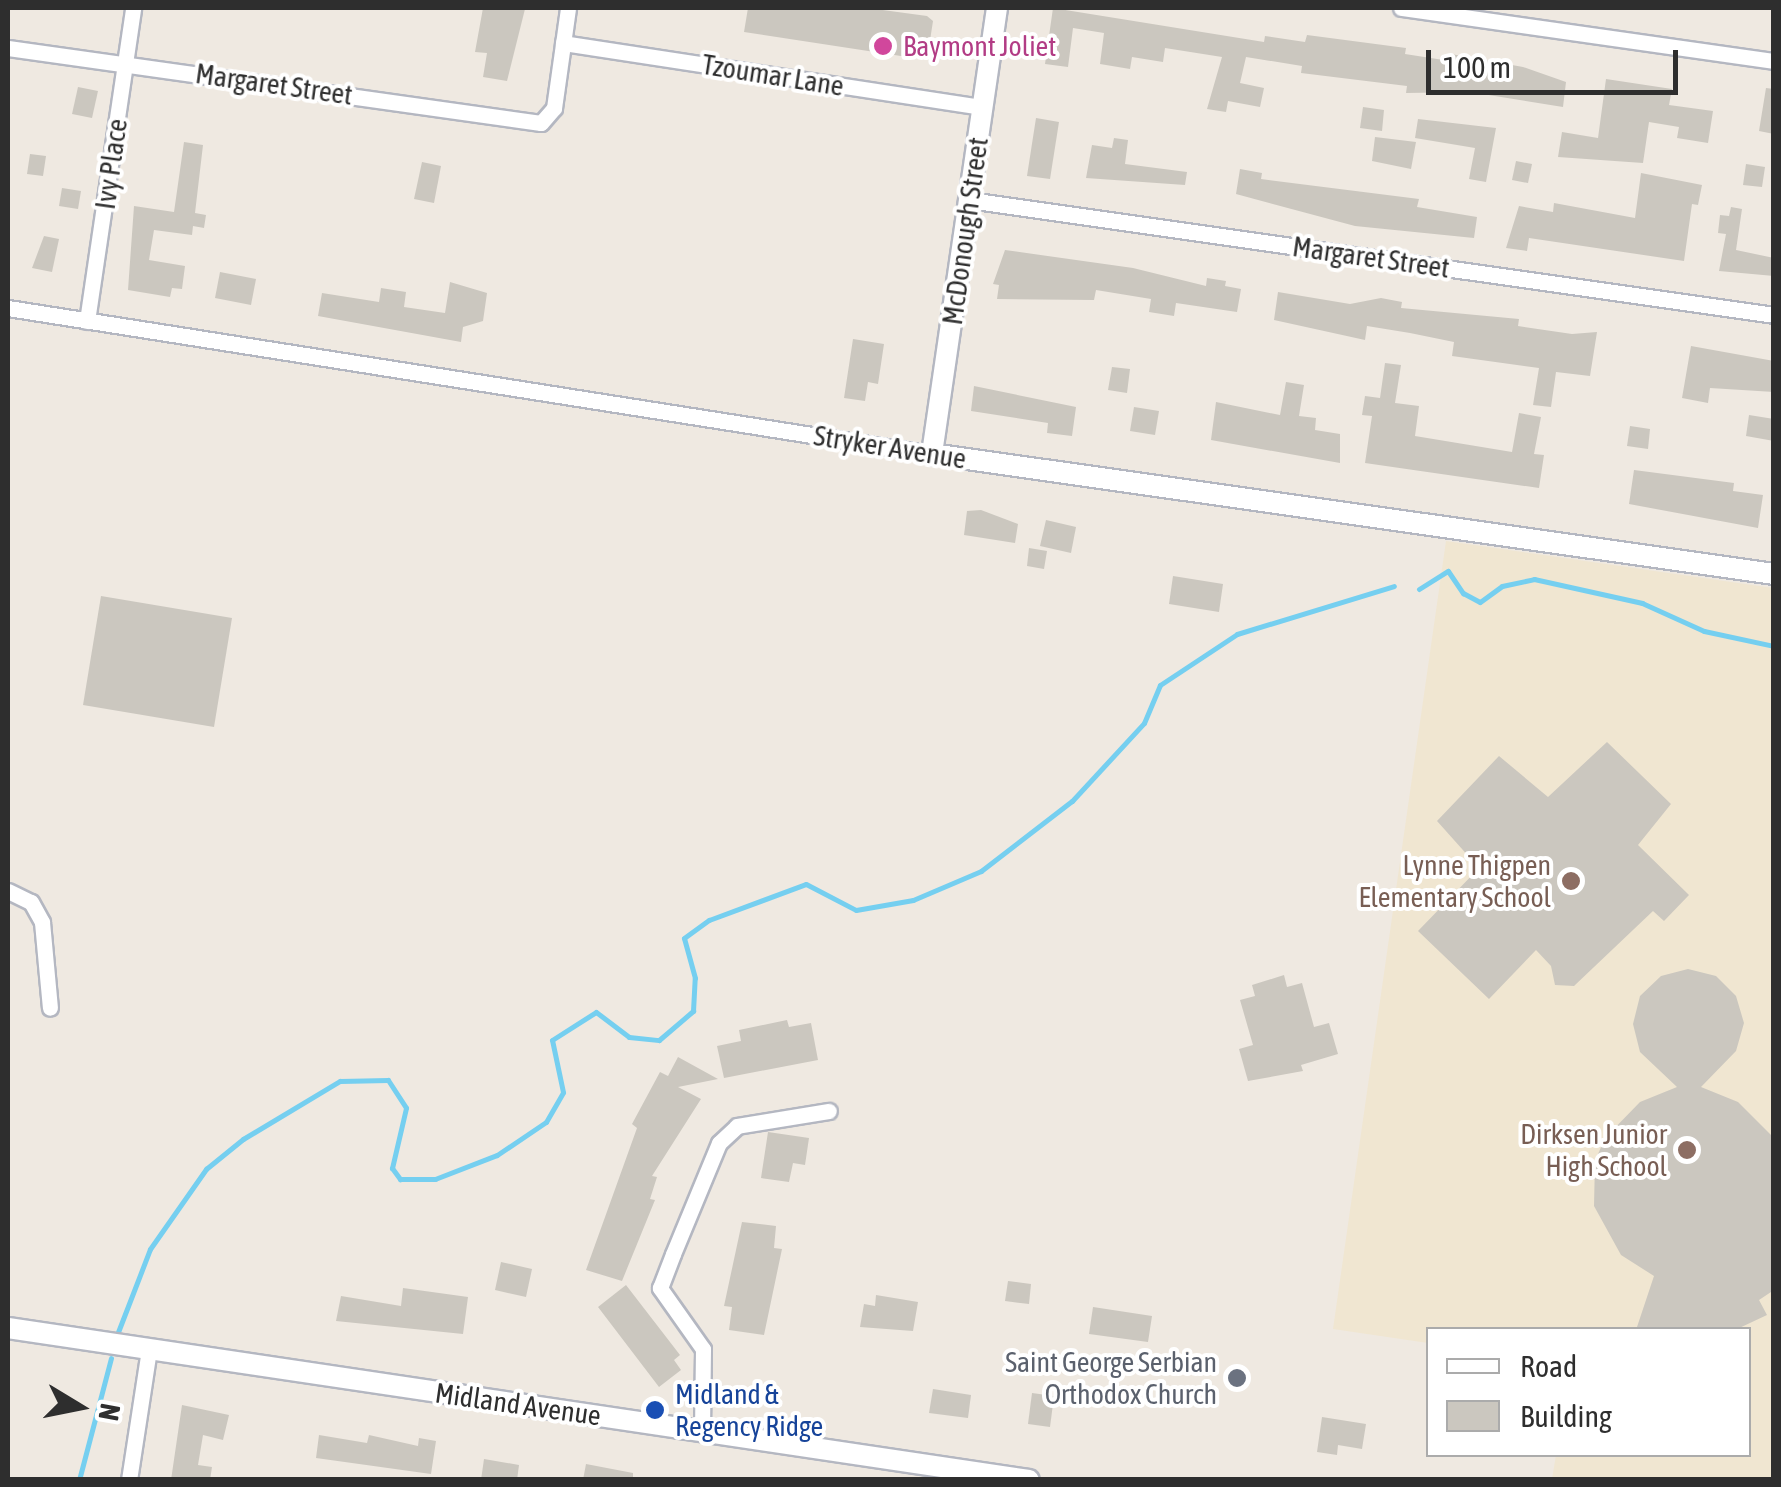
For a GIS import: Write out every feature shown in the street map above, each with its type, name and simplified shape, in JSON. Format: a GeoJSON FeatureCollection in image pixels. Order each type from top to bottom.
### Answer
{"type":"FeatureCollection","features":[{"type":"Feature","properties":{"kind":"street","name":"Ivy Place"},"geometry":{"type":"LineString","coordinates":[[88,321],[133,8]]}},
{"type":"Feature","properties":{"kind":"street"},"geometry":{"type":"LineString","coordinates":[[563,43],[568,8]]}},
{"type":"Feature","properties":{"kind":"street","name":"McDonough Street"},"geometry":{"type":"LineString","coordinates":[[932,454],[998,8]]}},
{"type":"Feature","properties":{"kind":"street"},"geometry":{"type":"LineString","coordinates":[[1400,8],[1774,60]]}},
{"type":"Feature","properties":{"kind":"street","name":"Margaret Street"},"geometry":{"type":"LineString","coordinates":[[8,48],[541,123],[554,108],[563,43]]}},
{"type":"Feature","properties":{"kind":"street","name":"Tzoumar Lane"},"geometry":{"type":"LineString","coordinates":[[563,43],[983,107]]}},
{"type":"Feature","properties":{"kind":"street","name":"Margaret Street"},"geometry":{"type":"LineString","coordinates":[[969,200],[1774,315]]}},
{"type":"Feature","properties":{"kind":"street","name":"Stryker Avenue"},"geometry":{"type":"LineString","coordinates":[[8,308],[932,454],[1774,574]]}},
{"type":"Feature","properties":{"kind":"street"},"geometry":{"type":"LineString","coordinates":[[8,891],[31,902],[42,922],[50,1008]]}},
{"type":"Feature","properties":{"kind":"street"},"geometry":{"type":"LineString","coordinates":[[702,1431],[703,1349],[660,1288],[673,1254],[719,1143],[737,1126],[829,1111]]}},
{"type":"Feature","properties":{"kind":"street","name":"Midland Avenue"},"geometry":{"type":"LineString","coordinates":[[8,1328],[1029,1480]]}},
{"type":"Feature","properties":{"kind":"street"},"geometry":{"type":"LineString","coordinates":[[130,1480],[149,1348]]}},
{"type":"Feature","properties":{"kind":"shaded area"},"geometry":{"type":"Polygon","coordinates":[[[1446,541],[1773,588],[1773,1479],[1552,1479],[1556,1457],[1751,1457],[1751,1327],[1426,1327],[1426,1343],[1333,1329],[1446,541]]]}},
{"type":"Feature","properties":{"kind":"building"},"geometry":{"type":"Polygon","coordinates":[[[483,8],[525,9],[507,81],[483,77],[487,53],[475,52],[483,8]]]}},
{"type":"Feature","properties":{"kind":"building","name":"Baymont Joliet"},"geometry":{"type":"Polygon","coordinates":[[[748,8],[868,8],[927,16],[933,21],[927,60],[744,32],[748,8]]]}},
{"type":"Feature","properties":{"kind":"building"},"geometry":{"type":"Polygon","coordinates":[[[1053,8],[1264,42],[1265,36],[1305,42],[1307,35],[1406,48],[1405,54],[1450,61],[1451,54],[1523,67],[1566,82],[1563,107],[1470,92],[1406,93],[1407,86],[1301,73],[1302,66],[1246,57],[1240,83],[1264,88],[1260,107],[1228,101],[1226,112],[1207,109],[1222,57],[1165,48],[1163,62],[1132,57],[1130,69],[1100,64],[1104,33],[1073,28],[1068,67],[1045,64],[1053,8]]]}},
{"type":"Feature","properties":{"kind":"building"},"geometry":{"type":"Polygon","coordinates":[[[1606,79],[1672,89],[1669,105],[1713,111],[1708,143],[1677,138],[1679,127],[1649,122],[1643,163],[1558,157],[1562,132],[1598,138],[1606,79]]]}},
{"type":"Feature","properties":{"kind":"building"},"geometry":{"type":"Polygon","coordinates":[[[78,87],[98,91],[92,118],[72,114],[78,87]]]}},
{"type":"Feature","properties":{"kind":"building"},"geometry":{"type":"Polygon","coordinates":[[[1766,88],[1774,89],[1774,134],[1759,131],[1766,88]]]}},
{"type":"Feature","properties":{"kind":"building"},"geometry":{"type":"Polygon","coordinates":[[[1363,107],[1384,110],[1382,131],[1360,128],[1363,107]]]}},
{"type":"Feature","properties":{"kind":"building"},"geometry":{"type":"Polygon","coordinates":[[[1036,118],[1059,122],[1050,179],[1027,176],[1036,118]]]}},
{"type":"Feature","properties":{"kind":"building"},"geometry":{"type":"Polygon","coordinates":[[[1418,119],[1496,128],[1486,182],[1469,179],[1475,148],[1415,138],[1418,119]]]}},
{"type":"Feature","properties":{"kind":"building"},"geometry":{"type":"Polygon","coordinates":[[[1375,137],[1416,142],[1411,169],[1372,161],[1375,137]]]}},
{"type":"Feature","properties":{"kind":"building"},"geometry":{"type":"Polygon","coordinates":[[[1114,138],[1128,140],[1125,164],[1187,172],[1185,185],[1086,178],[1092,145],[1112,148],[1114,138]]]}},
{"type":"Feature","properties":{"kind":"building"},"geometry":{"type":"Polygon","coordinates":[[[184,142],[203,145],[195,213],[206,215],[204,228],[193,226],[192,235],[154,230],[149,260],[185,266],[182,289],[172,288],[170,297],[128,290],[134,206],[174,212],[184,142]]]}},
{"type":"Feature","properties":{"kind":"building"},"geometry":{"type":"Polygon","coordinates":[[[30,154],[46,156],[43,176],[27,174],[30,154]]]}},
{"type":"Feature","properties":{"kind":"building"},"geometry":{"type":"Polygon","coordinates":[[[1516,161],[1532,164],[1528,183],[1512,180],[1516,161]]]}},
{"type":"Feature","properties":{"kind":"building"},"geometry":{"type":"Polygon","coordinates":[[[422,162],[441,166],[434,203],[414,199],[422,162]]]}},
{"type":"Feature","properties":{"kind":"building"},"geometry":{"type":"Polygon","coordinates":[[[1746,164],[1765,167],[1762,187],[1743,185],[1746,164]]]}},
{"type":"Feature","properties":{"kind":"building"},"geometry":{"type":"Polygon","coordinates":[[[1240,169],[1262,173],[1261,179],[1419,199],[1417,207],[1477,217],[1474,238],[1355,226],[1236,194],[1240,169]]]}},
{"type":"Feature","properties":{"kind":"building"},"geometry":{"type":"Polygon","coordinates":[[[1641,173],[1702,185],[1698,205],[1692,204],[1684,261],[1529,238],[1527,251],[1506,248],[1519,206],[1553,212],[1554,203],[1635,218],[1641,173]]]}},
{"type":"Feature","properties":{"kind":"building"},"geometry":{"type":"Polygon","coordinates":[[[62,188],[81,191],[78,209],[59,206],[62,188]]]}},
{"type":"Feature","properties":{"kind":"building"},"geometry":{"type":"Polygon","coordinates":[[[1731,207],[1742,209],[1736,250],[1774,258],[1774,276],[1719,271],[1726,234],[1718,233],[1720,215],[1729,216],[1731,207]]]}},
{"type":"Feature","properties":{"kind":"building"},"geometry":{"type":"Polygon","coordinates":[[[44,236],[59,239],[52,272],[32,268],[44,236]]]}},
{"type":"Feature","properties":{"kind":"building"},"geometry":{"type":"Polygon","coordinates":[[[1005,250],[1133,268],[1206,286],[1207,278],[1226,281],[1225,286],[1241,289],[1237,312],[1176,303],[1174,316],[1149,312],[1151,299],[1096,290],[1094,300],[997,299],[999,285],[993,284],[1005,250]]]}},
{"type":"Feature","properties":{"kind":"building"},"geometry":{"type":"Polygon","coordinates":[[[220,272],[256,279],[251,305],[215,298],[220,272]]]}},
{"type":"Feature","properties":{"kind":"building"},"geometry":{"type":"Polygon","coordinates":[[[450,282],[487,293],[483,321],[463,327],[461,342],[318,316],[322,293],[379,302],[381,288],[406,292],[404,307],[445,313],[450,282]]]}},
{"type":"Feature","properties":{"kind":"building"},"geometry":{"type":"Polygon","coordinates":[[[1278,292],[1350,304],[1381,298],[1402,302],[1401,308],[1519,319],[1518,326],[1572,334],[1597,332],[1590,376],[1556,372],[1551,407],[1533,405],[1539,368],[1452,356],[1454,342],[1410,333],[1367,326],[1365,340],[1274,320],[1278,292]]]}},
{"type":"Feature","properties":{"kind":"building"},"geometry":{"type":"Polygon","coordinates":[[[853,339],[884,344],[878,384],[868,382],[865,401],[844,398],[853,339]]]}},
{"type":"Feature","properties":{"kind":"building"},"geometry":{"type":"Polygon","coordinates":[[[1691,346],[1774,361],[1774,392],[1710,388],[1708,403],[1682,398],[1691,346]]]}},
{"type":"Feature","properties":{"kind":"building"},"geometry":{"type":"Polygon","coordinates":[[[1385,363],[1401,365],[1395,403],[1419,406],[1415,436],[1512,452],[1519,413],[1541,417],[1534,454],[1544,455],[1539,488],[1365,463],[1372,416],[1362,415],[1365,396],[1380,398],[1385,363]]]}},
{"type":"Feature","properties":{"kind":"building"},"geometry":{"type":"Polygon","coordinates":[[[1112,367],[1130,369],[1127,393],[1108,390],[1112,367]]]}},
{"type":"Feature","properties":{"kind":"building"},"geometry":{"type":"Polygon","coordinates":[[[1286,382],[1304,385],[1299,416],[1316,418],[1315,430],[1340,434],[1340,463],[1211,440],[1216,402],[1280,415],[1286,382]]]}},
{"type":"Feature","properties":{"kind":"building"},"geometry":{"type":"Polygon","coordinates":[[[974,386],[1076,407],[1072,436],[1047,433],[1048,423],[971,411],[974,386]]]}},
{"type":"Feature","properties":{"kind":"building"},"geometry":{"type":"Polygon","coordinates":[[[1134,407],[1159,411],[1155,435],[1130,431],[1134,407]]]}},
{"type":"Feature","properties":{"kind":"building"},"geometry":{"type":"Polygon","coordinates":[[[1749,415],[1774,419],[1774,441],[1746,436],[1749,415]]]}},
{"type":"Feature","properties":{"kind":"building"},"geometry":{"type":"Polygon","coordinates":[[[1630,426],[1650,429],[1648,449],[1627,446],[1630,426]]]}},
{"type":"Feature","properties":{"kind":"building"},"geometry":{"type":"Polygon","coordinates":[[[1634,470],[1734,483],[1733,491],[1763,495],[1758,528],[1629,504],[1634,470]]]}},
{"type":"Feature","properties":{"kind":"building"},"geometry":{"type":"Polygon","coordinates":[[[981,510],[1018,524],[1015,543],[964,535],[967,511],[981,510]]]}},
{"type":"Feature","properties":{"kind":"building"},"geometry":{"type":"Polygon","coordinates":[[[1046,520],[1076,527],[1071,553],[1040,546],[1046,520]]]}},
{"type":"Feature","properties":{"kind":"building"},"geometry":{"type":"Polygon","coordinates":[[[1029,548],[1047,551],[1044,569],[1027,566],[1029,548]]]}},
{"type":"Feature","properties":{"kind":"building"},"geometry":{"type":"Polygon","coordinates":[[[1173,576],[1223,584],[1219,612],[1169,604],[1173,576]]]}},
{"type":"Feature","properties":{"kind":"building"},"geometry":{"type":"Polygon","coordinates":[[[101,596],[232,618],[214,727],[83,705],[101,596]]]}},
{"type":"Feature","properties":{"kind":"building","name":"Lynne Thigpen Elementary School"},"geometry":{"type":"Polygon","coordinates":[[[1607,742],[1671,804],[1638,845],[1689,895],[1664,921],[1653,911],[1574,986],[1555,985],[1551,966],[1536,950],[1489,999],[1418,931],[1479,868],[1437,821],[1499,756],[1548,797],[1607,742]]]}},
{"type":"Feature","properties":{"kind":"building","name":"Dirksen Junior High School"},"geometry":{"type":"Polygon","coordinates":[[[1688,969],[1716,976],[1736,996],[1744,1023],[1736,1051],[1701,1087],[1738,1102],[1774,1138],[1774,1290],[1759,1300],[1767,1315],[1741,1327],[1637,1327],[1654,1276],[1621,1255],[1594,1206],[1595,1161],[1605,1138],[1640,1102],[1677,1087],[1640,1052],[1633,1024],[1640,996],[1661,976],[1688,969]]]}},
{"type":"Feature","properties":{"kind":"building"},"geometry":{"type":"Polygon","coordinates":[[[1284,975],[1287,987],[1302,983],[1314,1027],[1329,1023],[1338,1054],[1301,1065],[1303,1071],[1248,1081],[1239,1049],[1253,1045],[1240,1000],[1255,996],[1252,985],[1284,975]]]}},
{"type":"Feature","properties":{"kind":"building"},"geometry":{"type":"Polygon","coordinates":[[[787,1020],[789,1027],[811,1023],[818,1060],[724,1078],[717,1046],[741,1041],[739,1030],[787,1020]]]}},
{"type":"Feature","properties":{"kind":"building"},"geometry":{"type":"Polygon","coordinates":[[[678,1057],[718,1079],[678,1087],[701,1099],[652,1176],[657,1177],[650,1199],[655,1200],[622,1281],[586,1270],[637,1128],[632,1124],[660,1072],[668,1076],[678,1057]]]}},
{"type":"Feature","properties":{"kind":"building"},"geometry":{"type":"Polygon","coordinates":[[[768,1132],[809,1138],[805,1165],[793,1163],[789,1182],[761,1178],[768,1132]]]}},
{"type":"Feature","properties":{"kind":"building"},"geometry":{"type":"Polygon","coordinates":[[[742,1222],[776,1226],[774,1248],[782,1249],[764,1335],[729,1330],[732,1307],[724,1306],[742,1222]]]}},
{"type":"Feature","properties":{"kind":"building"},"geometry":{"type":"Polygon","coordinates":[[[501,1262],[532,1269],[526,1297],[495,1290],[501,1262]]]}},
{"type":"Feature","properties":{"kind":"building"},"geometry":{"type":"Polygon","coordinates":[[[1008,1281],[1031,1284],[1029,1304],[1005,1301],[1008,1281]]]}},
{"type":"Feature","properties":{"kind":"building"},"geometry":{"type":"Polygon","coordinates":[[[626,1285],[680,1355],[674,1360],[681,1370],[659,1387],[598,1307],[626,1285]]]}},
{"type":"Feature","properties":{"kind":"building"},"geometry":{"type":"Polygon","coordinates":[[[403,1288],[468,1297],[463,1334],[336,1321],[341,1296],[401,1306],[403,1288]]]}},
{"type":"Feature","properties":{"kind":"building"},"geometry":{"type":"Polygon","coordinates":[[[876,1295],[918,1302],[913,1331],[860,1327],[864,1304],[875,1306],[876,1295]]]}},
{"type":"Feature","properties":{"kind":"building"},"geometry":{"type":"Polygon","coordinates":[[[1093,1307],[1152,1316],[1148,1342],[1089,1334],[1093,1307]]]}},
{"type":"Feature","properties":{"kind":"building"},"geometry":{"type":"Polygon","coordinates":[[[933,1389],[971,1395],[968,1418],[929,1413],[933,1389]]]}},
{"type":"Feature","properties":{"kind":"building"},"geometry":{"type":"Polygon","coordinates":[[[1032,1393],[1054,1396],[1050,1427],[1028,1424],[1032,1393]]]}},
{"type":"Feature","properties":{"kind":"building"},"geometry":{"type":"Polygon","coordinates":[[[182,1405],[229,1415],[223,1440],[203,1435],[198,1465],[212,1467],[210,1480],[171,1480],[182,1405]]]}},
{"type":"Feature","properties":{"kind":"building"},"geometry":{"type":"Polygon","coordinates":[[[1322,1417],[1366,1424],[1362,1449],[1338,1445],[1337,1455],[1317,1452],[1322,1417]]]}},
{"type":"Feature","properties":{"kind":"building"},"geometry":{"type":"Polygon","coordinates":[[[319,1435],[367,1443],[369,1435],[418,1446],[419,1438],[436,1441],[431,1474],[316,1458],[319,1435]]]}},
{"type":"Feature","properties":{"kind":"building"},"geometry":{"type":"Polygon","coordinates":[[[484,1459],[519,1465],[517,1480],[481,1480],[484,1459]]]}},
{"type":"Feature","properties":{"kind":"building"},"geometry":{"type":"Polygon","coordinates":[[[586,1464],[633,1473],[633,1480],[583,1480],[586,1464]]]}},
{"type":"Feature","properties":{"kind":"waterway"},"geometry":{"type":"LineString","coordinates":[[1419,589],[1448,571],[1463,593],[1480,602],[1502,586],[1534,579],[1642,603],[1704,631],[1774,646]]}},
{"type":"Feature","properties":{"kind":"waterway"},"geometry":{"type":"LineString","coordinates":[[118,1332],[150,1249],[206,1169],[243,1139],[340,1081],[388,1080],[406,1108],[392,1168],[400,1179],[435,1179],[497,1155],[546,1122],[563,1092],[552,1040],[596,1012],[629,1037],[659,1040],[693,1011],[695,978],[684,938],[709,920],[806,884],[856,910],[913,900],[981,871],[1072,801],[1144,723],[1160,685],[1237,634],[1394,586]]}},
{"type":"Feature","properties":{"kind":"waterway"},"geometry":{"type":"LineString","coordinates":[[79,1480],[111,1358]]}},
{"type":"Feature","properties":{"kind":"place","name":"Baymont Joliet"},"geometry":{"type":"Point","coordinates":[883,46]}},
{"type":"Feature","properties":{"kind":"place","name":"Lynne Thigpen Elementary School"},"geometry":{"type":"Point","coordinates":[1571,881]}},
{"type":"Feature","properties":{"kind":"place","name":"Dirksen Junior High School"},"geometry":{"type":"Point","coordinates":[1687,1150]}},
{"type":"Feature","properties":{"kind":"place","name":"Saint George Serbian Orthodox Church"},"geometry":{"type":"Point","coordinates":[1237,1378]}},
{"type":"Feature","properties":{"kind":"place","name":"Midland & Regency Ridge"},"geometry":{"type":"Point","coordinates":[655,1410]}}]}
